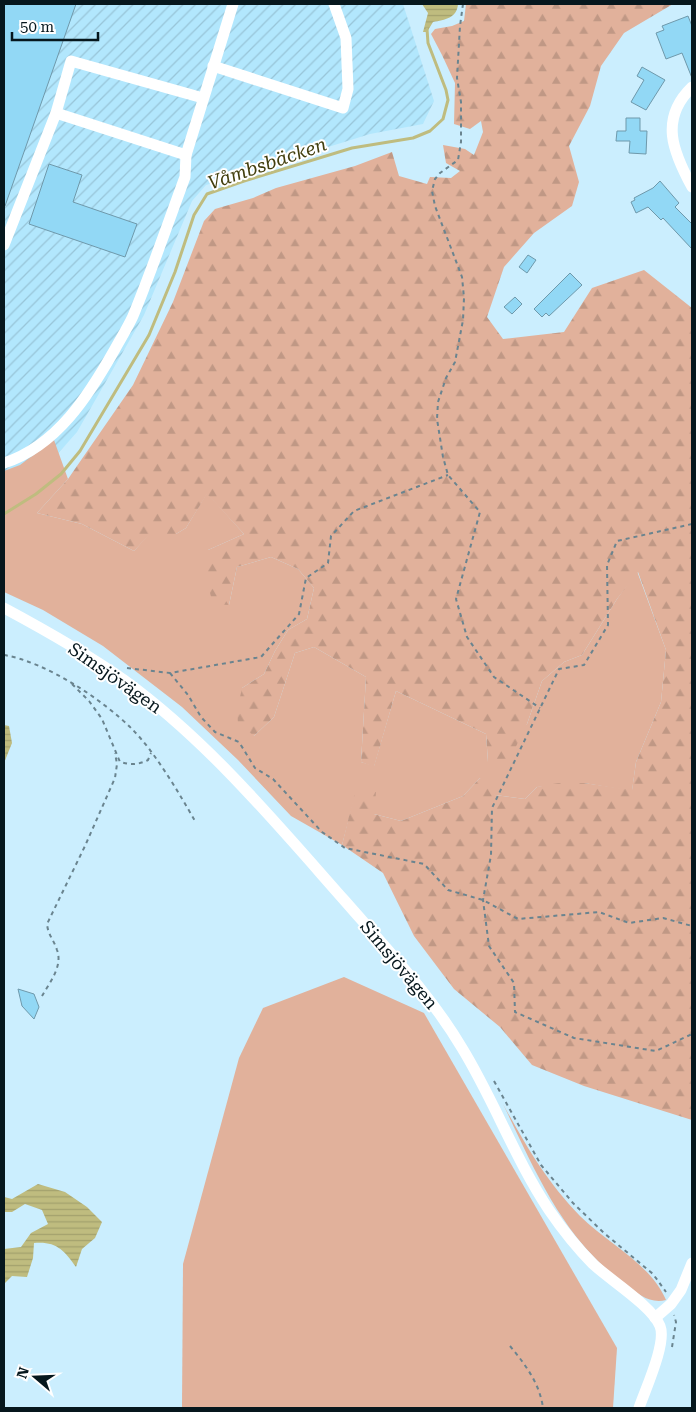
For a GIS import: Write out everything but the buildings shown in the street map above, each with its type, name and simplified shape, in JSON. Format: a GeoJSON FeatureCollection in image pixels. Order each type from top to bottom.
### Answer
{"type":"FeatureCollection","features":[{"type":"Feature","properties":{"kind":"street"},"geometry":{"type":"LineString","coordinates":[[4,463],[13,460],[43,442],[73,414],[97,381],[132,317],[185,177],[186,155],[232,4]]}},
{"type":"Feature","properties":{"kind":"street"},"geometry":{"type":"LineString","coordinates":[[213,66],[343,108],[348,89],[346,38],[334,4]]}},
{"type":"Feature","properties":{"kind":"street"},"geometry":{"type":"LineString","coordinates":[[4,245],[56,113],[70,60],[203,98]]}},
{"type":"Feature","properties":{"kind":"street"},"geometry":{"type":"LineString","coordinates":[[692,87],[684,95],[674,114],[671,132],[674,150],[692,187]]}},
{"type":"Feature","properties":{"kind":"street"},"geometry":{"type":"LineString","coordinates":[[56,113],[186,155]]}},
{"type":"Feature","properties":{"kind":"street","name":"Simsjövägen"},"geometry":{"type":"LineString","coordinates":[[4,608],[50,633],[124,681],[192,736],[253,798],[397,960],[440,1015],[463,1049],[548,1208],[574,1243],[593,1264],[647,1308],[655,1318]]}},
{"type":"Feature","properties":{"kind":"street"},"geometry":{"type":"LineString","coordinates":[[639,1408],[660,1347],[662,1334],[655,1318],[671,1304],[681,1290],[692,1262]]}},
{"type":"Feature","properties":{"kind":"path"},"geometry":{"type":"LineString","coordinates":[[463,4],[457,78],[461,102],[458,160],[440,173],[435,179],[432,191],[435,206],[462,277],[464,298],[463,320],[455,362],[446,378],[438,402],[437,419],[448,475],[480,512],[456,600],[467,637],[494,677],[540,708]]}},
{"type":"Feature","properties":{"kind":"path"},"geometry":{"type":"LineString","coordinates":[[126,668],[170,673],[261,657],[299,614],[306,578],[328,563],[331,536],[354,511],[448,475]]}},
{"type":"Feature","properties":{"kind":"path"},"geometry":{"type":"LineString","coordinates":[[692,524],[617,541],[606,565],[608,625],[584,665],[559,669],[492,808],[491,856],[483,900],[489,946],[514,983],[515,1012],[574,1038],[656,1051],[692,1034]]}},
{"type":"Feature","properties":{"kind":"path"},"geometry":{"type":"LineString","coordinates":[[4,655],[66,678],[97,700],[133,730],[177,790],[195,821]]}},
{"type":"Feature","properties":{"kind":"path"},"geometry":{"type":"LineString","coordinates":[[170,673],[188,695],[201,717],[215,732],[239,742],[255,768],[273,779],[322,832],[346,848],[424,864],[448,890],[483,900],[518,919],[599,912],[629,922],[663,918],[692,926]]}},
{"type":"Feature","properties":{"kind":"path"},"geometry":{"type":"LineString","coordinates":[[66,678],[89,701],[102,719],[120,762],[129,765],[138,764],[148,760],[151,753]]}},
{"type":"Feature","properties":{"kind":"path"},"geometry":{"type":"LineString","coordinates":[[42,996],[56,971],[59,959],[58,951],[48,933],[47,924],[85,846],[114,778],[117,764],[115,753]]}},
{"type":"Feature","properties":{"kind":"path"},"geometry":{"type":"LineString","coordinates":[[510,1346],[524,1363],[538,1387],[543,1408]]}},
{"type":"Feature","properties":{"kind":"shaded area"},"geometry":{"type":"Polygon","coordinates":[[[4,4],[403,4],[434,101],[423,124],[370,134],[206,185],[192,201],[144,315],[77,432],[46,467],[4,493],[4,4]]]}},
{"type":"Feature","properties":{"kind":"shaded area"},"geometry":{"type":"Polygon","coordinates":[[[422,4],[458,4],[453,15],[433,22],[427,32],[423,32],[428,13],[422,4]]]}},
{"type":"Feature","properties":{"kind":"shaded area"},"geometry":{"type":"Polygon","coordinates":[[[4,725],[9,726],[12,743],[4,763],[4,725]]]}},
{"type":"Feature","properties":{"kind":"shaded area"},"geometry":{"type":"Polygon","coordinates":[[[38,1184],[65,1192],[87,1207],[102,1222],[95,1238],[82,1249],[76,1267],[63,1251],[54,1245],[34,1243],[33,1258],[27,1277],[12,1276],[4,1284],[4,1249],[21,1247],[31,1233],[48,1224],[42,1210],[25,1204],[12,1212],[4,1212],[4,1197],[12,1199],[38,1184]]]}},
{"type":"Feature","properties":{"kind":"green space"},"geometry":{"type":"Polygon","coordinates":[[[466,4],[673,4],[624,33],[601,66],[590,106],[569,146],[579,182],[572,206],[534,233],[504,267],[487,317],[503,339],[564,332],[592,288],[644,270],[692,308],[692,1120],[584,1086],[532,1065],[500,1027],[454,989],[414,936],[383,873],[342,845],[355,792],[376,792],[374,814],[401,821],[463,796],[480,778],[494,781],[495,795],[525,799],[537,787],[558,783],[584,783],[632,790],[636,762],[661,702],[666,650],[638,572],[617,599],[582,655],[564,662],[542,681],[527,724],[505,769],[488,762],[486,734],[396,691],[374,767],[361,762],[366,677],[314,647],[295,653],[274,717],[254,736],[238,723],[237,711],[242,688],[264,674],[288,630],[307,619],[314,588],[298,569],[271,557],[237,567],[229,605],[213,604],[204,571],[208,550],[244,534],[207,494],[186,528],[176,534],[150,534],[134,551],[82,524],[37,513],[68,479],[133,385],[173,302],[204,221],[215,209],[253,198],[276,188],[355,166],[392,152],[399,176],[427,184],[430,177],[451,178],[460,171],[446,163],[443,145],[465,149],[474,155],[483,132],[481,121],[470,129],[454,124],[455,83],[431,34],[435,29],[452,26],[464,21],[466,4]]]}},
{"type":"Feature","properties":{"kind":"green space"},"geometry":{"type":"Polygon","coordinates":[[[54,440],[68,479],[37,513],[82,524],[134,551],[150,533],[176,534],[186,528],[207,493],[244,534],[208,550],[229,605],[237,567],[271,557],[298,569],[314,588],[307,619],[288,630],[264,674],[242,688],[254,736],[274,717],[295,653],[314,647],[366,677],[361,762],[374,766],[396,691],[486,734],[488,762],[527,724],[542,681],[564,662],[582,655],[637,571],[666,650],[661,702],[636,762],[632,791],[584,783],[537,787],[525,799],[495,795],[480,778],[463,796],[401,821],[374,814],[356,792],[342,845],[291,816],[238,760],[182,707],[103,646],[43,610],[4,592],[4,471],[20,465],[54,440]]]}},
{"type":"Feature","properties":{"kind":"green space"},"geometry":{"type":"Polygon","coordinates":[[[344,977],[424,1013],[617,1348],[613,1408],[182,1408],[183,1264],[239,1058],[263,1008],[344,977]]]}},
{"type":"Feature","properties":{"kind":"green space"},"geometry":{"type":"Polygon","coordinates":[[[503,1104],[529,1149],[557,1190],[580,1216],[650,1275],[666,1300],[655,1301],[640,1295],[604,1267],[584,1246],[553,1202],[503,1104]]]}},
{"type":"Feature","properties":{"kind":"waterway","name":"Våmbsbäcken"},"geometry":{"type":"LineString","coordinates":[[4,514],[36,494],[61,474],[80,451],[149,335],[175,272],[194,215],[207,194],[352,148],[413,138],[430,131],[443,119],[448,100],[428,43],[427,29]]}}]}
